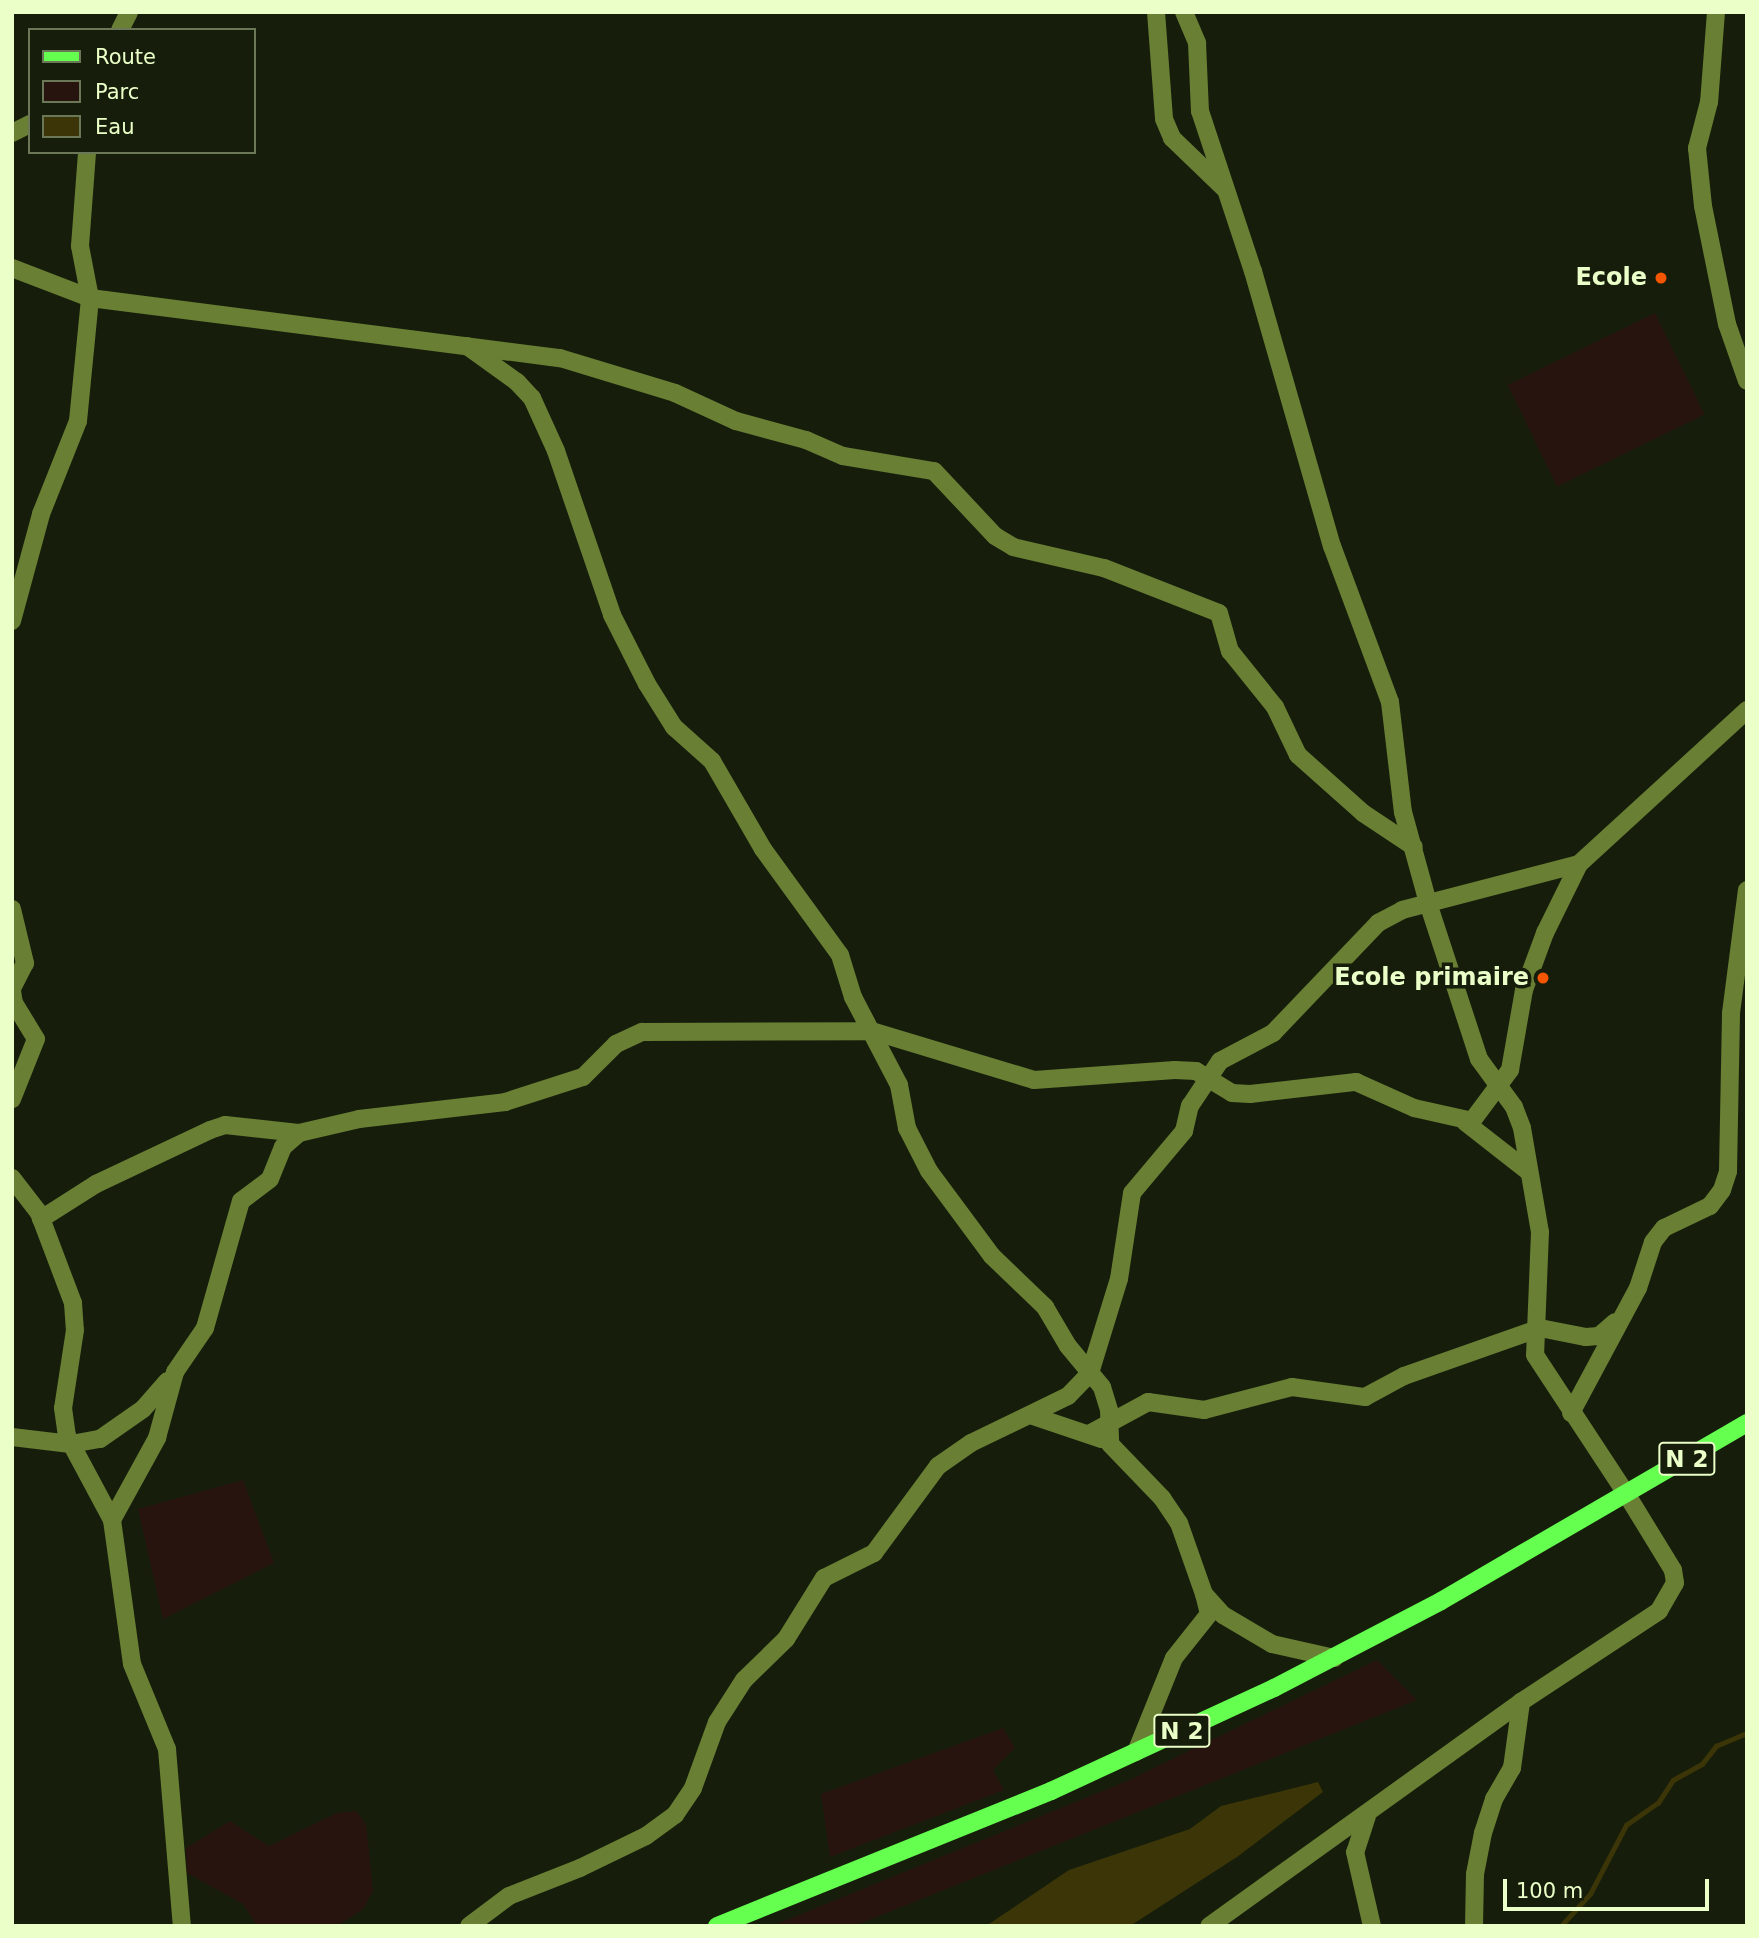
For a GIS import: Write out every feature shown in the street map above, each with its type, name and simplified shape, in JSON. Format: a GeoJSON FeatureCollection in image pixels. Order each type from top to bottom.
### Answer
{"type":"FeatureCollection","features":[{"type":"Feature","properties":{"kind":"main road","name":"N 2"},"geometry":{"type":"LineString","coordinates":[[717,1926],[1051,1791],[1334,1658],[1627,1494],[1747,1423]]}},
{"type":"Feature","properties":{"kind":"main road","name":"N 2"},"geometry":{"type":"LineString","coordinates":[[1627,1494],[1747,1436]]}},
{"type":"Feature","properties":{"kind":"street"},"geometry":{"type":"LineString","coordinates":[[121,28],[129,12]]}},
{"type":"Feature","properties":{"kind":"street"},"geometry":{"type":"LineString","coordinates":[[1156,12],[1164,119],[1172,138],[1226,191]]}},
{"type":"Feature","properties":{"kind":"street"},"geometry":{"type":"LineString","coordinates":[[1184,12],[1197,43],[1200,111],[1332,546],[1390,702],[1403,812],[1428,903],[1479,1059],[1514,1107],[1529,1172],[1541,1250],[1535,1355],[1543,1373],[1627,1494],[1673,1570],[1670,1597],[1659,1611],[1521,1702],[1209,1926]]}},
{"type":"Feature","properties":{"kind":"street"},"geometry":{"type":"LineString","coordinates":[[1716,12],[1709,102],[1697,148],[1703,206],[1727,324],[1747,381]]}},
{"type":"Feature","properties":{"kind":"street"},"geometry":{"type":"LineString","coordinates":[[12,133],[28,125]]}},
{"type":"Feature","properties":{"kind":"street"},"geometry":{"type":"LineString","coordinates":[[12,621],[41,514],[78,421],[90,298],[80,246],[88,154]]}},
{"type":"Feature","properties":{"kind":"street"},"geometry":{"type":"LineString","coordinates":[[12,268],[90,298],[560,358],[675,393],[736,421],[806,440],[843,456],[934,471],[995,536],[1013,547],[1104,568],[1205,604],[1219,612],[1230,651],[1275,708],[1298,755],[1363,813],[1414,847]]}},
{"type":"Feature","properties":{"kind":"street"},"geometry":{"type":"LineString","coordinates":[[467,346],[517,382],[532,398],[556,451],[612,615],[646,684],[674,727],[712,761],[763,849],[840,955],[853,997],[899,1085],[907,1128],[929,1171],[992,1256],[1045,1307],[1102,1387],[1110,1444]]}},
{"type":"Feature","properties":{"kind":"street"},"geometry":{"type":"LineString","coordinates":[[1465,1122],[1479,1116],[1510,1070],[1524,990],[1545,933],[1579,864],[1747,710]]}},
{"type":"Feature","properties":{"kind":"street"},"geometry":{"type":"LineString","coordinates":[[469,1926],[509,1895],[580,1868],[646,1836],[675,1815],[693,1788],[717,1722],[744,1680],[786,1639],[819,1584],[874,1552],[938,1466],[971,1443],[1033,1416],[1068,1396],[1090,1373],[1119,1279],[1132,1193],[1184,1131],[1190,1106],[1206,1078],[1220,1061],[1273,1033],[1378,923],[1428,903],[1579,864]]}},
{"type":"Feature","properties":{"kind":"street"},"geometry":{"type":"LineString","coordinates":[[1571,1413],[1638,1288],[1653,1242],[1664,1228],[1710,1206],[1728,1171],[1731,1013],[1747,890]]}},
{"type":"Feature","properties":{"kind":"street"},"geometry":{"type":"LineString","coordinates":[[12,909],[25,962],[12,989],[14,1003],[36,1040],[12,1099]]}},
{"type":"Feature","properties":{"kind":"street"},"geometry":{"type":"LineString","coordinates":[[41,1219],[96,1184],[225,1125],[299,1133],[359,1119],[505,1101],[583,1077],[615,1044],[642,1032],[872,1031],[1034,1080],[1175,1070],[1196,1071],[1232,1093],[1250,1094],[1356,1082],[1413,1108],[1465,1122],[1529,1172]]}},
{"type":"Feature","properties":{"kind":"street"},"geometry":{"type":"LineString","coordinates":[[12,1437],[71,1444],[100,1439],[144,1409],[175,1372],[205,1328],[241,1201],[270,1180],[283,1147],[299,1133]]}},
{"type":"Feature","properties":{"kind":"street"},"geometry":{"type":"LineString","coordinates":[[12,1178],[41,1219],[73,1303],[75,1330],[63,1408],[71,1444],[111,1520],[132,1664],[167,1749],[182,1926]]}},
{"type":"Feature","properties":{"kind":"street"},"geometry":{"type":"LineString","coordinates":[[1091,1433],[1108,1421],[1148,1402],[1204,1410],[1292,1387],[1365,1396],[1404,1376],[1535,1330],[1599,1336],[1623,1316]]}},
{"type":"Feature","properties":{"kind":"street"},"geometry":{"type":"LineString","coordinates":[[111,1520],[157,1438],[175,1372]]}},
{"type":"Feature","properties":{"kind":"street"},"geometry":{"type":"LineString","coordinates":[[1033,1416],[1091,1433],[1110,1444],[1162,1498],[1179,1523],[1204,1594],[1209,1614],[1174,1658],[1136,1752]]}},
{"type":"Feature","properties":{"kind":"street"},"geometry":{"type":"LineString","coordinates":[[1204,1594],[1223,1615],[1272,1644],[1334,1658]]}},
{"type":"Feature","properties":{"kind":"street"},"geometry":{"type":"LineString","coordinates":[[1474,1926],[1475,1874],[1482,1833],[1494,1799],[1512,1768],[1521,1702]]}},
{"type":"Feature","properties":{"kind":"street"},"geometry":{"type":"LineString","coordinates":[[1369,1813],[1355,1852],[1372,1926]]}},
{"type":"Feature","properties":{"kind":"green space"},"geometry":{"type":"Polygon","coordinates":[[[1655,313],[1705,415],[1557,486],[1508,385],[1655,313]]]}},
{"type":"Feature","properties":{"kind":"green space"},"geometry":{"type":"Polygon","coordinates":[[[243,1480],[274,1563],[163,1619],[138,1509],[243,1480]]]}},
{"type":"Feature","properties":{"kind":"green space"},"geometry":{"type":"Polygon","coordinates":[[[1377,1660],[1417,1700],[854,1926],[772,1926],[1127,1781],[1377,1660]]]}},
{"type":"Feature","properties":{"kind":"green space"},"geometry":{"type":"Polygon","coordinates":[[[1003,1728],[1015,1748],[993,1770],[1004,1790],[830,1857],[821,1794],[1003,1728]]]}},
{"type":"Feature","properties":{"kind":"green space"},"geometry":{"type":"Polygon","coordinates":[[[356,1811],[366,1824],[373,1891],[363,1909],[337,1926],[257,1926],[243,1904],[187,1873],[186,1848],[230,1821],[269,1846],[337,1813],[356,1811]]]}},
{"type":"Feature","properties":{"kind":"water"},"geometry":{"type":"Polygon","coordinates":[[[1318,1782],[1323,1792],[1237,1857],[1130,1926],[986,1926],[1069,1870],[1190,1829],[1221,1806],[1318,1782]]]}},
{"type":"Feature","properties":{"kind":"waterway"},"geometry":{"type":"LineString","coordinates":[[1561,1926],[1590,1894],[1626,1825],[1658,1803],[1673,1780],[1702,1764],[1716,1746],[1747,1733]]}},
{"type":"Feature","properties":{"kind":"place","name":"Ecole"},"geometry":{"type":"Point","coordinates":[1661,278]}},
{"type":"Feature","properties":{"kind":"place","name":"Ecole primaire"},"geometry":{"type":"Point","coordinates":[1543,978]}}]}
